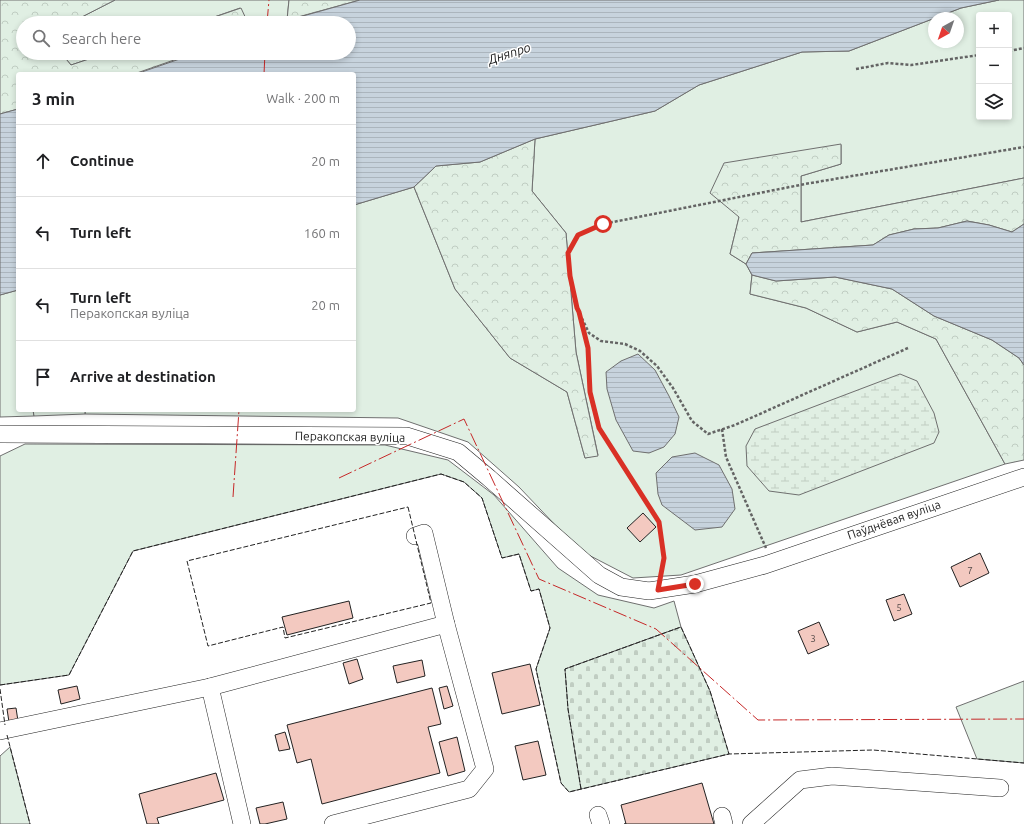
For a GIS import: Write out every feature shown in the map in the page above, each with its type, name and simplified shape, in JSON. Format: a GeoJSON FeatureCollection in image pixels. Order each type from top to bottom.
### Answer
{"type":"FeatureCollection","features":[{"type":"Feature","properties":{"kind":"street","name":"Перакопская вуліца"},"geometry":{"type":"LineString","coordinates":[[0,434],[407,436],[458,452],[599,575],[621,587],[649,591],[695,584],[768,563]]}},
{"type":"Feature","properties":{"kind":"street","name":"Паўднёвая вуліца"},"geometry":{"type":"LineString","coordinates":[[768,563],[1022,482]]}},
{"type":"Feature","properties":{"kind":"street"},"geometry":{"type":"LineString","coordinates":[[332,824],[470,789],[485,769],[446,624],[424,533],[415,536]]}},
{"type":"Feature","properties":{"kind":"street"},"geometry":{"type":"LineString","coordinates":[[0,730],[6,730],[210,687],[446,624]]}},
{"type":"Feature","properties":{"kind":"street"},"geometry":{"type":"LineString","coordinates":[[210,687],[242,824]]}},
{"type":"Feature","properties":{"kind":"street"},"geometry":{"type":"LineString","coordinates":[[751,824],[800,780],[832,776],[1000,788]]}},
{"type":"Feature","properties":{"kind":"path"},"geometry":{"type":"LineString","coordinates":[[1012,50],[1024,48]]}},
{"type":"Feature","properties":{"kind":"path"},"geometry":{"type":"LineString","coordinates":[[856,69],[888,63],[911,65],[976,55]]}},
{"type":"Feature","properties":{"kind":"path"},"geometry":{"type":"LineString","coordinates":[[908,348],[736,425],[708,434],[692,421],[673,388],[657,366],[640,351],[625,344],[601,340],[588,333],[577,308],[570,276],[568,253],[578,235],[603,224],[805,184],[1024,147]]}},
{"type":"Feature","properties":{"kind":"path"},"geometry":{"type":"LineString","coordinates":[[579,312],[588,348],[590,392],[599,428],[659,522],[664,558],[658,590]]}},
{"type":"Feature","properties":{"kind":"path"},"geometry":{"type":"LineString","coordinates":[[722,430],[726,456],[768,563]]}},
{"type":"Feature","properties":{"kind":"green space"},"geometry":{"type":"Polygon","coordinates":[[[0,0],[115,0],[84,16],[16,16],[16,60],[67,60],[71,65],[86,60],[174,60],[140,72],[16,72],[16,110],[0,114],[0,0]]]}},
{"type":"Feature","properties":{"kind":"green space"},"geometry":{"type":"Polygon","coordinates":[[[115,0],[289,0],[287,16],[244,16],[240,8],[217,16],[84,16],[115,0]]]}},
{"type":"Feature","properties":{"kind":"green space"},"geometry":{"type":"Polygon","coordinates":[[[289,0],[360,0],[302,16],[287,16],[289,0]]]}},
{"type":"Feature","properties":{"kind":"green space"},"geometry":{"type":"Polygon","coordinates":[[[999,0],[1024,0],[1024,178],[801,222],[801,176],[841,164],[841,145],[739,217],[730,254],[746,264],[752,275],[750,294],[806,308],[857,332],[897,322],[936,339],[1005,464],[681,575],[633,578],[579,550],[519,487],[468,442],[398,418],[85,414],[85,412],[356,412],[356,204],[414,187],[455,289],[510,358],[567,392],[585,458],[598,455],[576,352],[566,233],[532,191],[535,139],[655,111],[699,85],[802,52],[849,51],[928,20],[928,48],[964,48],[964,12],[951,12],[961,8],[999,0]]]}},
{"type":"Feature","properties":{"kind":"green space"},"geometry":{"type":"Polygon","coordinates":[[[241,8],[245,16],[218,16],[241,8]]]}},
{"type":"Feature","properties":{"kind":"green space"},"geometry":{"type":"Polygon","coordinates":[[[67,60],[86,60],[71,65],[67,60]]]}},
{"type":"Feature","properties":{"kind":"green space"},"geometry":{"type":"Polygon","coordinates":[[[535,139],[532,191],[566,233],[576,352],[598,456],[585,458],[567,392],[510,358],[455,289],[414,187],[436,166],[480,162],[535,139]]]}},
{"type":"Feature","properties":{"kind":"green space"},"geometry":{"type":"Polygon","coordinates":[[[841,144],[841,164],[801,176],[801,222],[1024,178],[1024,224],[1012,232],[989,225],[967,221],[938,228],[914,229],[889,235],[873,245],[752,253],[746,264],[730,254],[739,217],[710,193],[724,163],[841,144]]]}},
{"type":"Feature","properties":{"kind":"green space"},"geometry":{"type":"Polygon","coordinates":[[[752,275],[776,281],[835,277],[892,289],[934,316],[992,340],[1019,358],[1024,365],[1024,460],[1005,464],[936,339],[897,322],[857,332],[806,308],[750,294],[752,275]]]}},
{"type":"Feature","properties":{"kind":"green space"},"geometry":{"type":"Polygon","coordinates":[[[16,291],[16,412],[33,412],[34,416],[0,417],[0,295],[16,291]]]}},
{"type":"Feature","properties":{"kind":"green space"},"geometry":{"type":"Polygon","coordinates":[[[900,374],[917,381],[934,413],[939,432],[934,443],[799,495],[769,491],[747,466],[746,446],[755,429],[900,374]]]}},
{"type":"Feature","properties":{"kind":"green space"},"geometry":{"type":"Polygon","coordinates":[[[33,412],[85,412],[85,414],[34,416],[33,412]]]}},
{"type":"Feature","properties":{"kind":"green space"},"geometry":{"type":"Polygon","coordinates":[[[25,444],[385,445],[448,460],[494,495],[558,568],[598,595],[654,608],[674,601],[681,627],[565,669],[581,789],[569,792],[561,783],[536,669],[550,628],[539,589],[531,591],[519,554],[502,558],[482,498],[464,482],[441,474],[133,551],[69,675],[0,685],[0,456],[25,444]]]}},
{"type":"Feature","properties":{"kind":"green space"},"geometry":{"type":"Polygon","coordinates":[[[681,627],[710,691],[729,754],[581,789],[568,709],[565,669],[681,627]]]}},
{"type":"Feature","properties":{"kind":"green space"},"geometry":{"type":"Polygon","coordinates":[[[1024,681],[1024,763],[977,759],[956,707],[1024,681]]]}},
{"type":"Feature","properties":{"kind":"green space"},"geometry":{"type":"Polygon","coordinates":[[[10,747],[30,824],[0,824],[0,756],[10,747]]]}},
{"type":"Feature","properties":{"kind":"water","name":"Дняпро"},"geometry":{"type":"Polygon","coordinates":[[[360,0],[999,0],[961,8],[951,12],[928,12],[928,21],[849,51],[802,52],[699,85],[655,111],[535,139],[480,162],[436,166],[414,187],[356,204],[356,72],[142,72],[177,60],[356,60],[356,16],[303,16],[360,0]]]}},
{"type":"Feature","properties":{"kind":"water"},"geometry":{"type":"Polygon","coordinates":[[[16,110],[16,291],[0,295],[0,114],[16,110]]]}},
{"type":"Feature","properties":{"kind":"water"},"geometry":{"type":"Polygon","coordinates":[[[967,221],[989,225],[1012,232],[1024,224],[1024,365],[1019,358],[992,340],[934,316],[892,289],[835,277],[776,281],[752,275],[746,264],[752,253],[873,245],[889,235],[914,229],[938,228],[967,221]]]}},
{"type":"Feature","properties":{"kind":"water"},"geometry":{"type":"Polygon","coordinates":[[[638,354],[655,370],[679,417],[675,434],[664,447],[649,453],[633,451],[616,420],[607,389],[606,372],[621,361],[638,354]]]}},
{"type":"Feature","properties":{"kind":"water"},"geometry":{"type":"Polygon","coordinates":[[[695,453],[719,465],[732,489],[735,509],[722,527],[695,530],[662,505],[658,494],[656,473],[672,457],[695,453]]]}},
{"type":"Feature","properties":{"kind":"building"},"geometry":{"type":"Polygon","coordinates":[[[643,513],[656,527],[640,542],[627,528],[643,513]]]}},
{"type":"Feature","properties":{"kind":"building"},"geometry":{"type":"Polygon","coordinates":[[[980,553],[989,573],[960,587],[951,567],[980,553]]]}},
{"type":"Feature","properties":{"kind":"building"},"geometry":{"type":"Polygon","coordinates":[[[904,594],[912,614],[894,621],[886,600],[904,594]]]}},
{"type":"Feature","properties":{"kind":"building"},"geometry":{"type":"Polygon","coordinates":[[[349,601],[353,618],[287,635],[282,617],[349,601]]]}},
{"type":"Feature","properties":{"kind":"building"},"geometry":{"type":"Polygon","coordinates":[[[819,622],[829,645],[808,654],[798,631],[819,622]]]}},
{"type":"Feature","properties":{"kind":"building"},"geometry":{"type":"Polygon","coordinates":[[[357,659],[363,679],[349,684],[343,663],[357,659]]]}},
{"type":"Feature","properties":{"kind":"building"},"geometry":{"type":"Polygon","coordinates":[[[422,660],[425,676],[397,683],[393,666],[422,660]]]}},
{"type":"Feature","properties":{"kind":"building"},"geometry":{"type":"Polygon","coordinates":[[[530,664],[540,705],[502,714],[492,673],[530,664]]]}},
{"type":"Feature","properties":{"kind":"building"},"geometry":{"type":"Polygon","coordinates":[[[77,686],[80,699],[61,704],[58,690],[77,686]]]}},
{"type":"Feature","properties":{"kind":"building"},"geometry":{"type":"Polygon","coordinates":[[[447,686],[453,706],[444,709],[439,688],[447,686]]]}},
{"type":"Feature","properties":{"kind":"building"},"geometry":{"type":"Polygon","coordinates":[[[432,688],[441,724],[428,727],[440,773],[322,804],[311,759],[297,763],[287,725],[432,688]]]}},
{"type":"Feature","properties":{"kind":"building"},"geometry":{"type":"Polygon","coordinates":[[[16,708],[18,721],[9,722],[7,709],[16,708]]]}},
{"type":"Feature","properties":{"kind":"building"},"geometry":{"type":"Polygon","coordinates":[[[285,732],[290,749],[279,751],[275,735],[285,732]]]}},
{"type":"Feature","properties":{"kind":"building"},"geometry":{"type":"Polygon","coordinates":[[[457,737],[465,771],[448,776],[439,742],[457,737]]]}},
{"type":"Feature","properties":{"kind":"building"},"geometry":{"type":"Polygon","coordinates":[[[538,741],[546,775],[523,780],[515,746],[538,741]]]}},
{"type":"Feature","properties":{"kind":"building"},"geometry":{"type":"Polygon","coordinates":[[[216,773],[224,800],[157,818],[159,824],[147,824],[139,794],[216,773]]]}},
{"type":"Feature","properties":{"kind":"building"},"geometry":{"type":"Polygon","coordinates":[[[702,783],[714,824],[626,824],[621,805],[702,783]]]}},
{"type":"Feature","properties":{"kind":"building"},"geometry":{"type":"Polygon","coordinates":[[[283,802],[287,819],[260,824],[256,808],[283,802]]]}},
{"type":"Feature","properties":{"kind":"fence"},"geometry":{"type":"LineString","coordinates":[[0,685],[69,675],[133,551],[441,474],[464,482],[482,498],[502,558],[519,554],[531,591],[539,589],[550,628],[536,669],[561,783],[569,792],[729,754],[873,750],[1024,763]]}},
{"type":"Feature","properties":{"kind":"fence"},"geometry":{"type":"LineString","coordinates":[[408,507],[431,603],[285,638],[283,627],[208,646],[187,561],[408,507]]}},
{"type":"Feature","properties":{"kind":"fence"},"geometry":{"type":"LineString","coordinates":[[581,789],[568,709],[565,669],[681,627],[710,691],[729,754]]}},
{"type":"Feature","properties":{"kind":"fence"},"geometry":{"type":"LineString","coordinates":[[0,689],[5,725]]}},
{"type":"Feature","properties":{"kind":"fence"},"geometry":{"type":"LineString","coordinates":[[7,735],[30,824]]}},
{"type":"Feature","properties":{"kind":"power"},"geometry":{"type":"LineString","coordinates":[[268,16],[269,0]]}},
{"type":"Feature","properties":{"kind":"power"},"geometry":{"type":"LineString","coordinates":[[264,72],[265,60]]}},
{"type":"Feature","properties":{"kind":"power"},"geometry":{"type":"LineString","coordinates":[[233,497],[239,412]]}},
{"type":"Feature","properties":{"kind":"power"},"geometry":{"type":"LineString","coordinates":[[339,478],[464,419],[539,579],[656,629],[758,720],[1024,719]]}},
{"type":"Feature","properties":{"kind":"route"},"geometry":{"type":"LineString","coordinates":[[603,224],[578,235],[568,253],[570,276],[588,348],[590,392],[599,428],[659,522],[664,558],[658,590],[695,584]]}}]}
